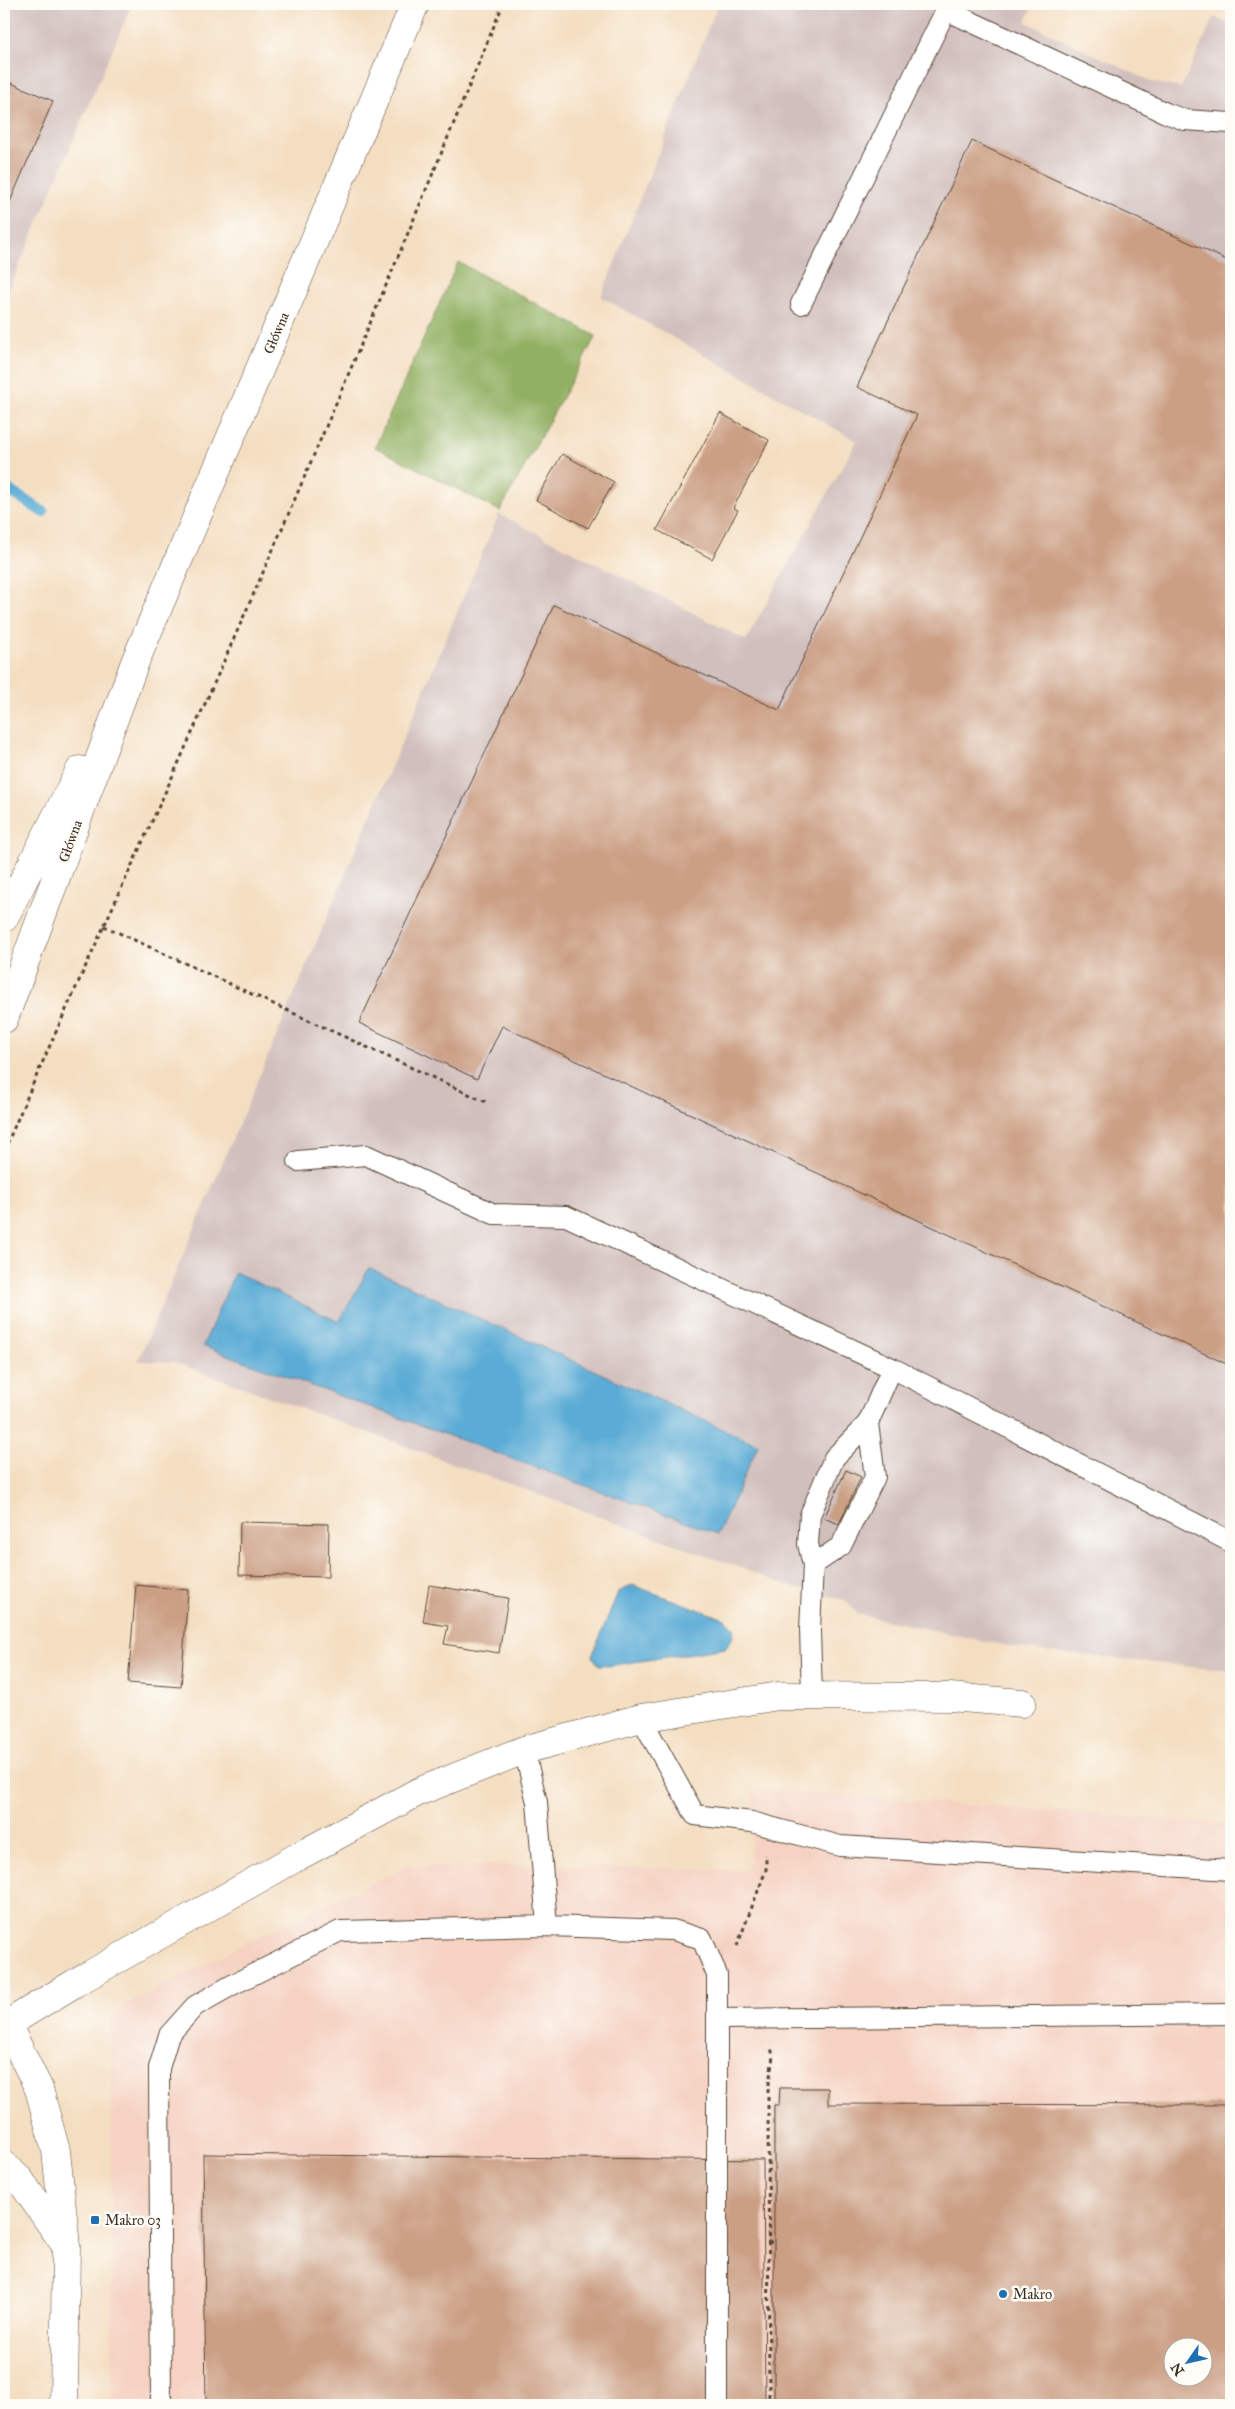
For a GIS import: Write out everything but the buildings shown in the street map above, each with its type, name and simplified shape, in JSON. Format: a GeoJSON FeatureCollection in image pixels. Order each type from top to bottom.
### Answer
{"type":"FeatureCollection","features":[{"type":"Feature","properties":{"kind":"street","name":"Główna"},"geometry":{"type":"LineString","coordinates":[[4,1019],[135,662],[416,4]]}},
{"type":"Feature","properties":{"kind":"street","name":"Główna"},"geometry":{"type":"LineString","coordinates":[[4,918],[135,662]]}},
{"type":"Feature","properties":{"kind":"street"},"geometry":{"type":"LineString","coordinates":[[64,2405],[66,2246],[56,2151],[39,2089],[5,2025],[297,1857],[418,1792],[524,1750],[641,1718],[779,1696],[950,1697],[1022,1703]]}},
{"type":"Feature","properties":{"kind":"street"},"geometry":{"type":"LineString","coordinates":[[4,2165],[20,2180],[66,2246]]}},
{"type":"Feature","properties":{"kind":"lane"},"geometry":{"type":"LineString","coordinates":[[801,304],[940,7],[1166,113],[1185,120],[1231,123]]}},
{"type":"Feature","properties":{"kind":"lane"},"geometry":{"type":"LineString","coordinates":[[298,1161],[366,1155],[494,1214],[566,1216],[892,1368],[1231,1542]]}},
{"type":"Feature","properties":{"kind":"lane"},"geometry":{"type":"LineString","coordinates":[[812,1696],[810,1630],[814,1565],[808,1544],[810,1515],[834,1458],[868,1423],[892,1368]]}},
{"type":"Feature","properties":{"kind":"lane"},"geometry":{"type":"LineString","coordinates":[[814,1565],[841,1546],[875,1477],[868,1423]]}},
{"type":"Feature","properties":{"kind":"lane"},"geometry":{"type":"LineString","coordinates":[[641,1718],[695,1815],[752,1822],[840,1846],[1231,1870]]}},
{"type":"Feature","properties":{"kind":"lane"},"geometry":{"type":"LineString","coordinates":[[524,1750],[537,1802],[547,1926]]}},
{"type":"Feature","properties":{"kind":"lane"},"geometry":{"type":"LineString","coordinates":[[160,2405],[159,2068],[169,2035],[195,2006],[232,1985],[340,1931],[547,1926],[673,1930],[702,1939],[717,1975],[717,2405]]}},
{"type":"Feature","properties":{"kind":"lane"},"geometry":{"type":"LineString","coordinates":[[717,2018],[1231,2014]]}},
{"type":"Feature","properties":{"kind":"path"},"geometry":{"type":"LineString","coordinates":[[4,1151],[192,734],[411,226],[503,4]]}},
{"type":"Feature","properties":{"kind":"path"},"geometry":{"type":"LineString","coordinates":[[104,926],[486,1102]]}},
{"type":"Feature","properties":{"kind":"path"},"geometry":{"type":"LineString","coordinates":[[736,1951],[766,1870],[766,1855],[760,1854]]}},
{"type":"Feature","properties":{"kind":"path"},"geometry":{"type":"LineString","coordinates":[[769,2042],[773,2056],[768,2091],[769,2405]]}},
{"type":"Feature","properties":{"kind":"path"},"geometry":{"type":"LineString","coordinates":[[768,2242],[774,2242]]}},
{"type":"Feature","properties":{"kind":"shaded area"},"geometry":{"type":"Polygon","coordinates":[[[4,4],[132,4],[4,301],[4,4]]]}},
{"type":"Feature","properties":{"kind":"shaded area"},"geometry":{"type":"Polygon","coordinates":[[[718,4],[1033,4],[1026,22],[1152,82],[1181,88],[1214,17],[1231,25],[1231,1671],[1017,1648],[857,1614],[845,1600],[790,1586],[174,1362],[138,1361],[499,514],[746,640],[857,441],[601,297],[718,4]]]}},
{"type":"Feature","properties":{"kind":"shaded area"},"geometry":{"type":"Polygon","coordinates":[[[753,1789],[1231,1824],[1231,2405],[112,2405],[111,2012],[260,1936],[409,1866],[542,1866],[746,1870],[750,1861],[753,1789]]]}},
{"type":"Feature","properties":{"kind":"green space"},"geometry":{"type":"Polygon","coordinates":[[[458,262],[596,336],[500,511],[375,447],[458,262]]]}},
{"type":"Feature","properties":{"kind":"water"},"geometry":{"type":"Polygon","coordinates":[[[369,1268],[758,1445],[718,1534],[203,1346],[235,1272],[339,1322],[369,1268]]]}},
{"type":"Feature","properties":{"kind":"water"},"geometry":{"type":"Polygon","coordinates":[[[632,1585],[725,1619],[734,1628],[733,1637],[726,1648],[608,1666],[599,1665],[592,1656],[618,1592],[632,1585]]]}},
{"type":"Feature","properties":{"kind":"waterway"},"geometry":{"type":"LineString","coordinates":[[4,487],[43,512]]}},
{"type":"Feature","properties":{"kind":"place","name":"Makro 03"},"geometry":{"type":"Point","coordinates":[95,2220]}},
{"type":"Feature","properties":{"kind":"place","name":"Makro"},"geometry":{"type":"Point","coordinates":[1003,2294]}}]}
